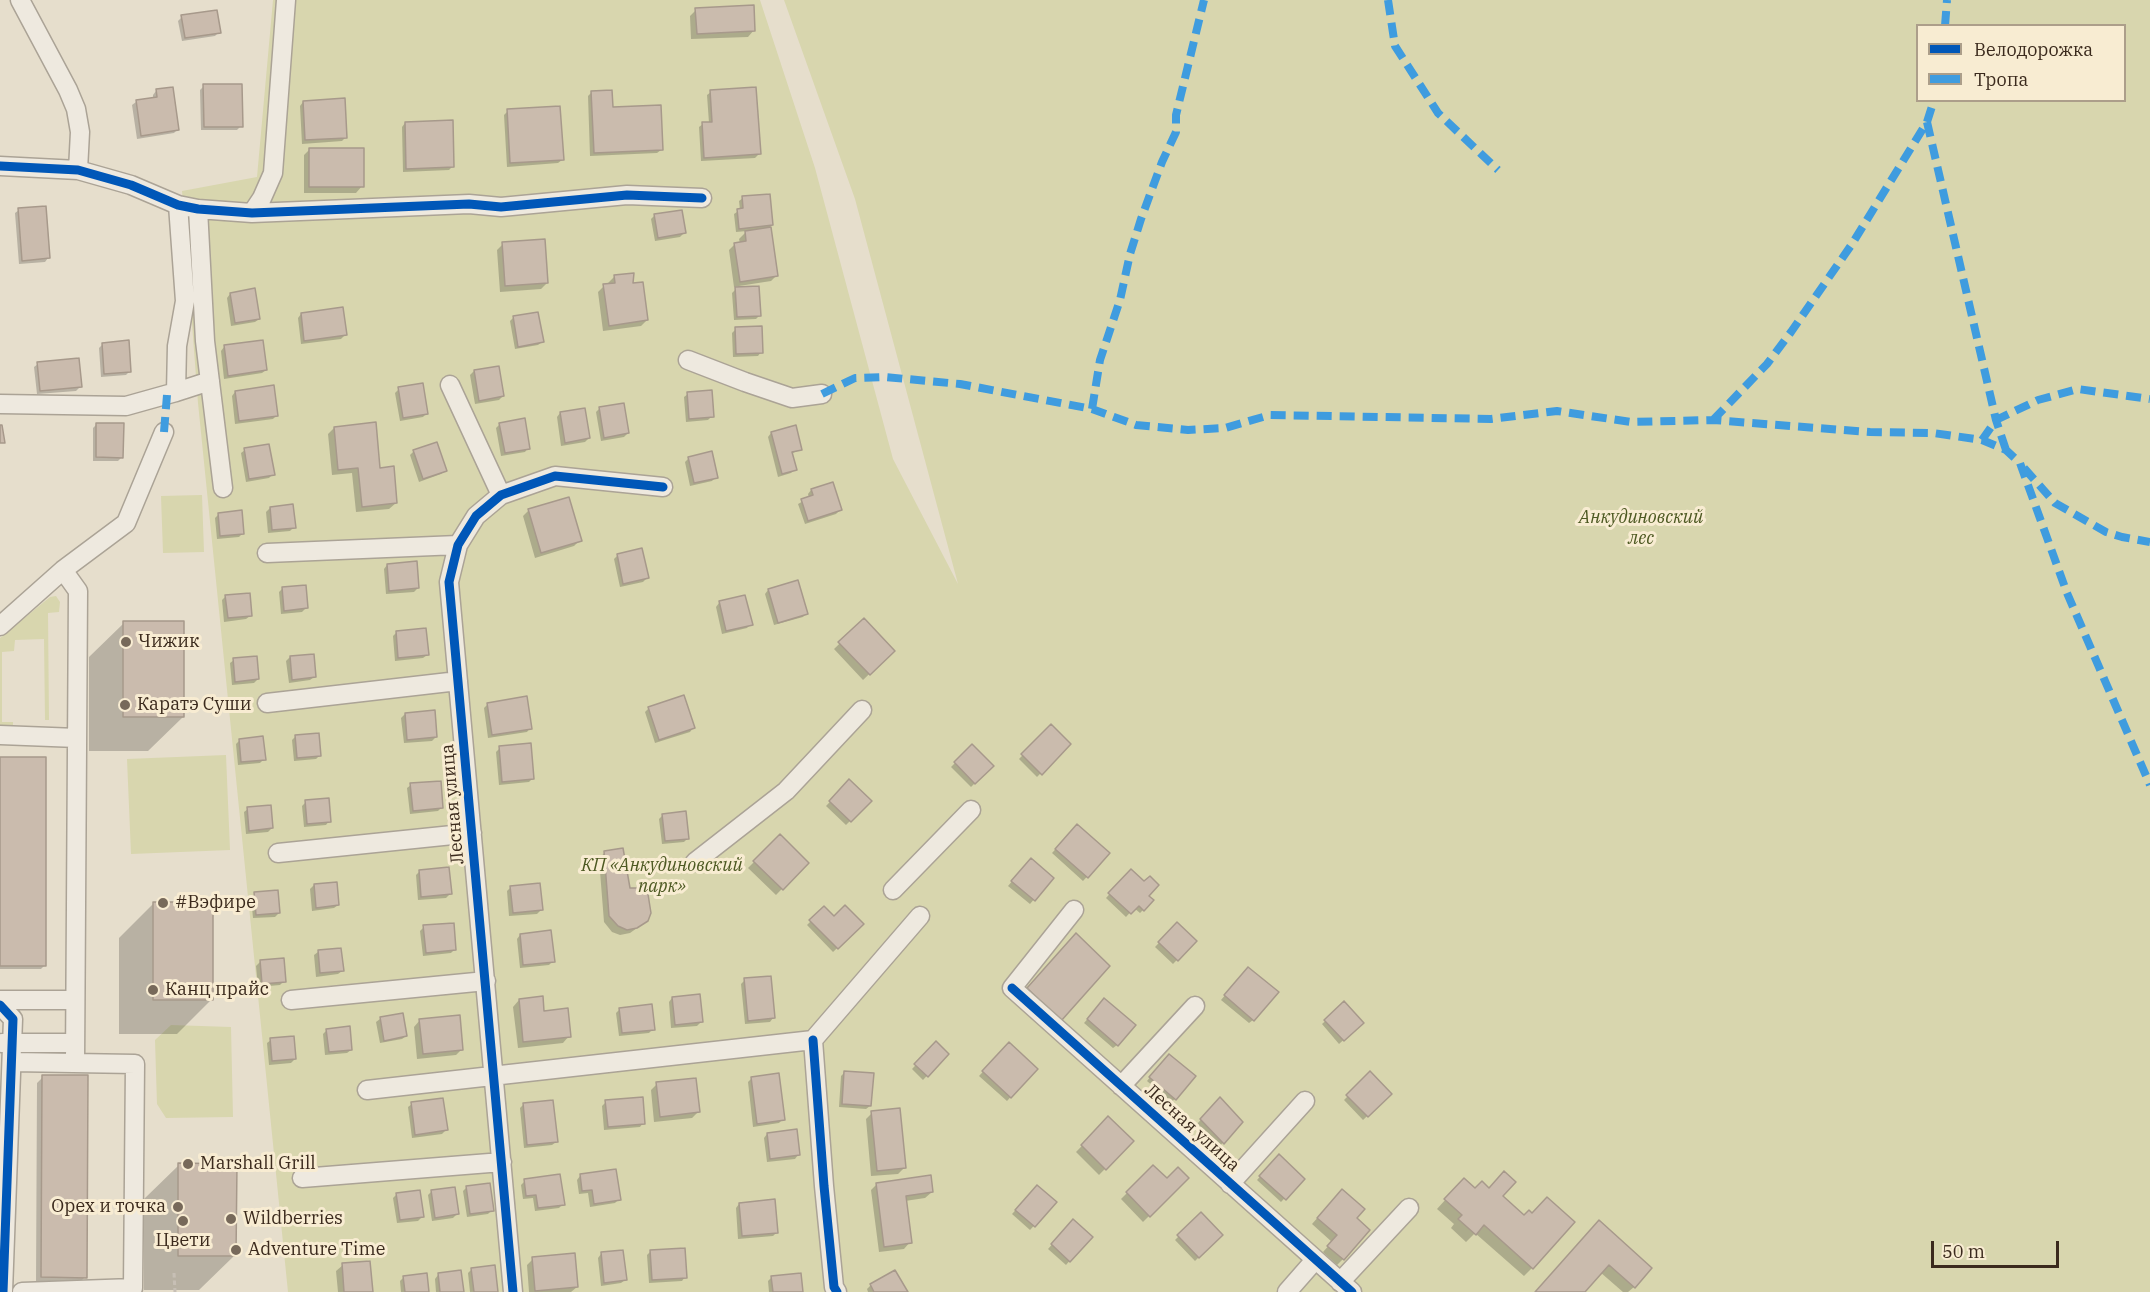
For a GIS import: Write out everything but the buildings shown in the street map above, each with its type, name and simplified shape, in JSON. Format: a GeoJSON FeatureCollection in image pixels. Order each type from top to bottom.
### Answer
{"type":"FeatureCollection","features":[{"type":"Feature","properties":{"kind":"street"},"geometry":{"type":"LineString","coordinates":[[20,0],[69,90],[76,109],[80,132],[78,170]]}},
{"type":"Feature","properties":{"kind":"street"},"geometry":{"type":"LineString","coordinates":[[252,213],[262,198],[273,173],[286,0]]}},
{"type":"Feature","properties":{"kind":"street"},"geometry":{"type":"LineString","coordinates":[[0,166],[78,170],[130,185],[178,205],[198,209],[252,213],[469,204],[501,207],[627,195],[702,198]]}},
{"type":"Feature","properties":{"kind":"street"},"geometry":{"type":"LineString","coordinates":[[176,392],[177,346],[185,301],[178,205]]}},
{"type":"Feature","properties":{"kind":"street"},"geometry":{"type":"LineString","coordinates":[[198,209],[205,341],[223,488]]}},
{"type":"Feature","properties":{"kind":"street"},"geometry":{"type":"LineString","coordinates":[[688,360],[792,398],[822,394]]}},
{"type":"Feature","properties":{"kind":"street"},"geometry":{"type":"LineString","coordinates":[[0,404],[126,406],[210,381]]}},
{"type":"Feature","properties":{"kind":"street"},"geometry":{"type":"LineString","coordinates":[[450,385],[501,495]]}},
{"type":"Feature","properties":{"kind":"street"},"geometry":{"type":"LineString","coordinates":[[0,626],[63,570],[126,523],[164,432]]}},
{"type":"Feature","properties":{"kind":"street","name":"Лесная улица"},"geometry":{"type":"LineString","coordinates":[[513,1292],[449,582],[458,545],[476,516],[501,495],[555,476],[663,487]]}},
{"type":"Feature","properties":{"kind":"street"},"geometry":{"type":"LineString","coordinates":[[267,553],[458,545]]}},
{"type":"Feature","properties":{"kind":"street"},"geometry":{"type":"LineString","coordinates":[[63,570],[78,591],[75,1063]]}},
{"type":"Feature","properties":{"kind":"street"},"geometry":{"type":"LineString","coordinates":[[267,703],[458,681]]}},
{"type":"Feature","properties":{"kind":"street"},"geometry":{"type":"LineString","coordinates":[[694,862],[786,791],[862,710]]}},
{"type":"Feature","properties":{"kind":"street"},"geometry":{"type":"LineString","coordinates":[[0,735],[77,738]]}},
{"type":"Feature","properties":{"kind":"street"},"geometry":{"type":"LineString","coordinates":[[893,890],[971,810]]}},
{"type":"Feature","properties":{"kind":"street"},"geometry":{"type":"LineString","coordinates":[[278,853],[472,833]]}},
{"type":"Feature","properties":{"kind":"street","name":"Лесная улица"},"geometry":{"type":"LineString","coordinates":[[1074,910],[1012,988],[1346,1287]]}},
{"type":"Feature","properties":{"kind":"street"},"geometry":{"type":"LineString","coordinates":[[367,1090],[813,1040],[920,916]]}},
{"type":"Feature","properties":{"kind":"street"},"geometry":{"type":"LineString","coordinates":[[291,1000],[486,981]]}},
{"type":"Feature","properties":{"kind":"street"},"geometry":{"type":"LineString","coordinates":[[0,1002],[75,1000]]}},
{"type":"Feature","properties":{"kind":"street"},"geometry":{"type":"LineString","coordinates":[[0,1002],[13,1019],[6,1043],[12,1062],[3,1292]]}},
{"type":"Feature","properties":{"kind":"street"},"geometry":{"type":"LineString","coordinates":[[1120,1086],[1195,1006]]}},
{"type":"Feature","properties":{"kind":"street"},"geometry":{"type":"LineString","coordinates":[[813,1040],[824,1186],[834,1287],[837,1292]]}},
{"type":"Feature","properties":{"kind":"street"},"geometry":{"type":"LineString","coordinates":[[6,1043],[75,1043]]}},
{"type":"Feature","properties":{"kind":"street"},"geometry":{"type":"LineString","coordinates":[[12,1062],[135,1064],[133,1288],[22,1292]]}},
{"type":"Feature","properties":{"kind":"street"},"geometry":{"type":"LineString","coordinates":[[1230,1184],[1305,1101]]}},
{"type":"Feature","properties":{"kind":"street"},"geometry":{"type":"LineString","coordinates":[[302,1178],[502,1162]]}},
{"type":"Feature","properties":{"kind":"street"},"geometry":{"type":"LineString","coordinates":[[1346,1287],[1409,1208]]}},
{"type":"Feature","properties":{"kind":"street"},"geometry":{"type":"LineString","coordinates":[[1287,1292],[1315,1260]]}},
{"type":"Feature","properties":{"kind":"path"},"geometry":{"type":"LineString","coordinates":[[174,1273],[175,1292]]}},
{"type":"Feature","properties":{"kind":"green space"},"geometry":{"type":"Polygon","coordinates":[[[273,0],[760,0],[815,168],[893,459],[958,584],[855,199],[784,0],[2150,0],[2150,1292],[288,1292],[198,403],[182,191],[257,177],[273,0]]]}},
{"type":"Feature","properties":{"kind":"green space"},"geometry":{"type":"Polygon","coordinates":[[[202,495],[204,552],[163,553],[161,496],[202,495]]]}},
{"type":"Feature","properties":{"kind":"green space"},"geometry":{"type":"Polygon","coordinates":[[[56,596],[60,602],[59,612],[48,613],[49,720],[45,720],[44,639],[15,640],[14,651],[2,652],[2,722],[13,722],[13,727],[0,728],[0,638],[50,597],[56,596]]]}},
{"type":"Feature","properties":{"kind":"green space"},"geometry":{"type":"Polygon","coordinates":[[[226,755],[230,850],[131,854],[127,759],[226,755]]]}},
{"type":"Feature","properties":{"kind":"green space"},"geometry":{"type":"Polygon","coordinates":[[[171,1025],[231,1027],[233,1117],[166,1118],[157,1104],[155,1040],[171,1025]]]}},
{"type":"Feature","properties":{"kind":"marked path"},"geometry":{"type":"LineString","coordinates":[[1092,409],[1100,360],[1120,300],[1130,254],[1162,162],[1176,132],[1176,115],[1204,0]]}},
{"type":"Feature","properties":{"kind":"marked path"},"geometry":{"type":"LineString","coordinates":[[1388,0],[1395,46],[1438,113],[1498,170]]}},
{"type":"Feature","properties":{"kind":"marked path"},"geometry":{"type":"LineString","coordinates":[[1945,24],[1947,0]]}},
{"type":"Feature","properties":{"kind":"marked path"},"geometry":{"type":"LineString","coordinates":[[1713,420],[1767,364],[1852,244],[1927,122],[1933,102]]}},
{"type":"Feature","properties":{"kind":"marked path"},"geometry":{"type":"LineString","coordinates":[[1927,122],[1996,420],[2006,450]]}},
{"type":"Feature","properties":{"kind":"marked path"},"geometry":{"type":"LineString","coordinates":[[822,394],[855,378],[885,377],[960,384],[1092,409],[1136,425],[1188,430],[1225,428],[1270,415],[1491,419],[1557,411],[1631,422],[1713,420],[1870,432],[1933,433],[1982,440],[2006,450],[2020,463],[2067,593],[2150,785]]}},
{"type":"Feature","properties":{"kind":"marked path"},"geometry":{"type":"LineString","coordinates":[[1982,440],[1996,420],[2038,400],[2078,389],[2150,399]]}},
{"type":"Feature","properties":{"kind":"marked path"},"geometry":{"type":"LineString","coordinates":[[164,432],[167,395]]}},
{"type":"Feature","properties":{"kind":"marked path"},"geometry":{"type":"LineString","coordinates":[[2024,468],[2055,503],[2106,532],[2150,542]]}},
{"type":"Feature","properties":{"kind":"cycle path"},"geometry":{"type":"LineString","coordinates":[[0,166],[78,170],[131,185],[178,205],[198,209],[252,213],[469,204],[501,207],[627,195],[702,198]]}},
{"type":"Feature","properties":{"kind":"cycle path"},"geometry":{"type":"LineString","coordinates":[[513,1292],[449,582],[458,545],[476,516],[501,495],[555,476],[663,487]]}},
{"type":"Feature","properties":{"kind":"cycle path"},"geometry":{"type":"LineString","coordinates":[[1012,988],[1352,1292]]}},
{"type":"Feature","properties":{"kind":"cycle path"},"geometry":{"type":"LineString","coordinates":[[0,1005],[13,1019],[3,1292]]}},
{"type":"Feature","properties":{"kind":"cycle path"},"geometry":{"type":"LineString","coordinates":[[813,1040],[824,1186],[834,1287],[837,1292]]}},
{"type":"Feature","properties":{"kind":"place","name":"Чижик"},"geometry":{"type":"Point","coordinates":[126,642]}},
{"type":"Feature","properties":{"kind":"place","name":"Каратэ Суши"},"geometry":{"type":"Point","coordinates":[125,705]}},
{"type":"Feature","properties":{"kind":"place","name":"#Вэфире"},"geometry":{"type":"Point","coordinates":[163,903]}},
{"type":"Feature","properties":{"kind":"place","name":"Канц прайс"},"geometry":{"type":"Point","coordinates":[153,990]}},
{"type":"Feature","properties":{"kind":"place","name":"Marshall Grill"},"geometry":{"type":"Point","coordinates":[188,1164]}},
{"type":"Feature","properties":{"kind":"place","name":"Орех и точка"},"geometry":{"type":"Point","coordinates":[178,1207]}},
{"type":"Feature","properties":{"kind":"place","name":"Wildberries"},"geometry":{"type":"Point","coordinates":[231,1219]}},
{"type":"Feature","properties":{"kind":"place","name":"Цвети"},"geometry":{"type":"Point","coordinates":[183,1221]}},
{"type":"Feature","properties":{"kind":"place","name":"Adventure Time"},"geometry":{"type":"Point","coordinates":[236,1250]}},
{"type":"Feature","properties":{"kind":"park label","name":"Анкудиновский лес"},"geometry":{"type":"Point","coordinates":[1641,528]}},
{"type":"Feature","properties":{"kind":"park label","name":"КП «Анкудиновский парк»"},"geometry":{"type":"Point","coordinates":[662,876]}}]}
